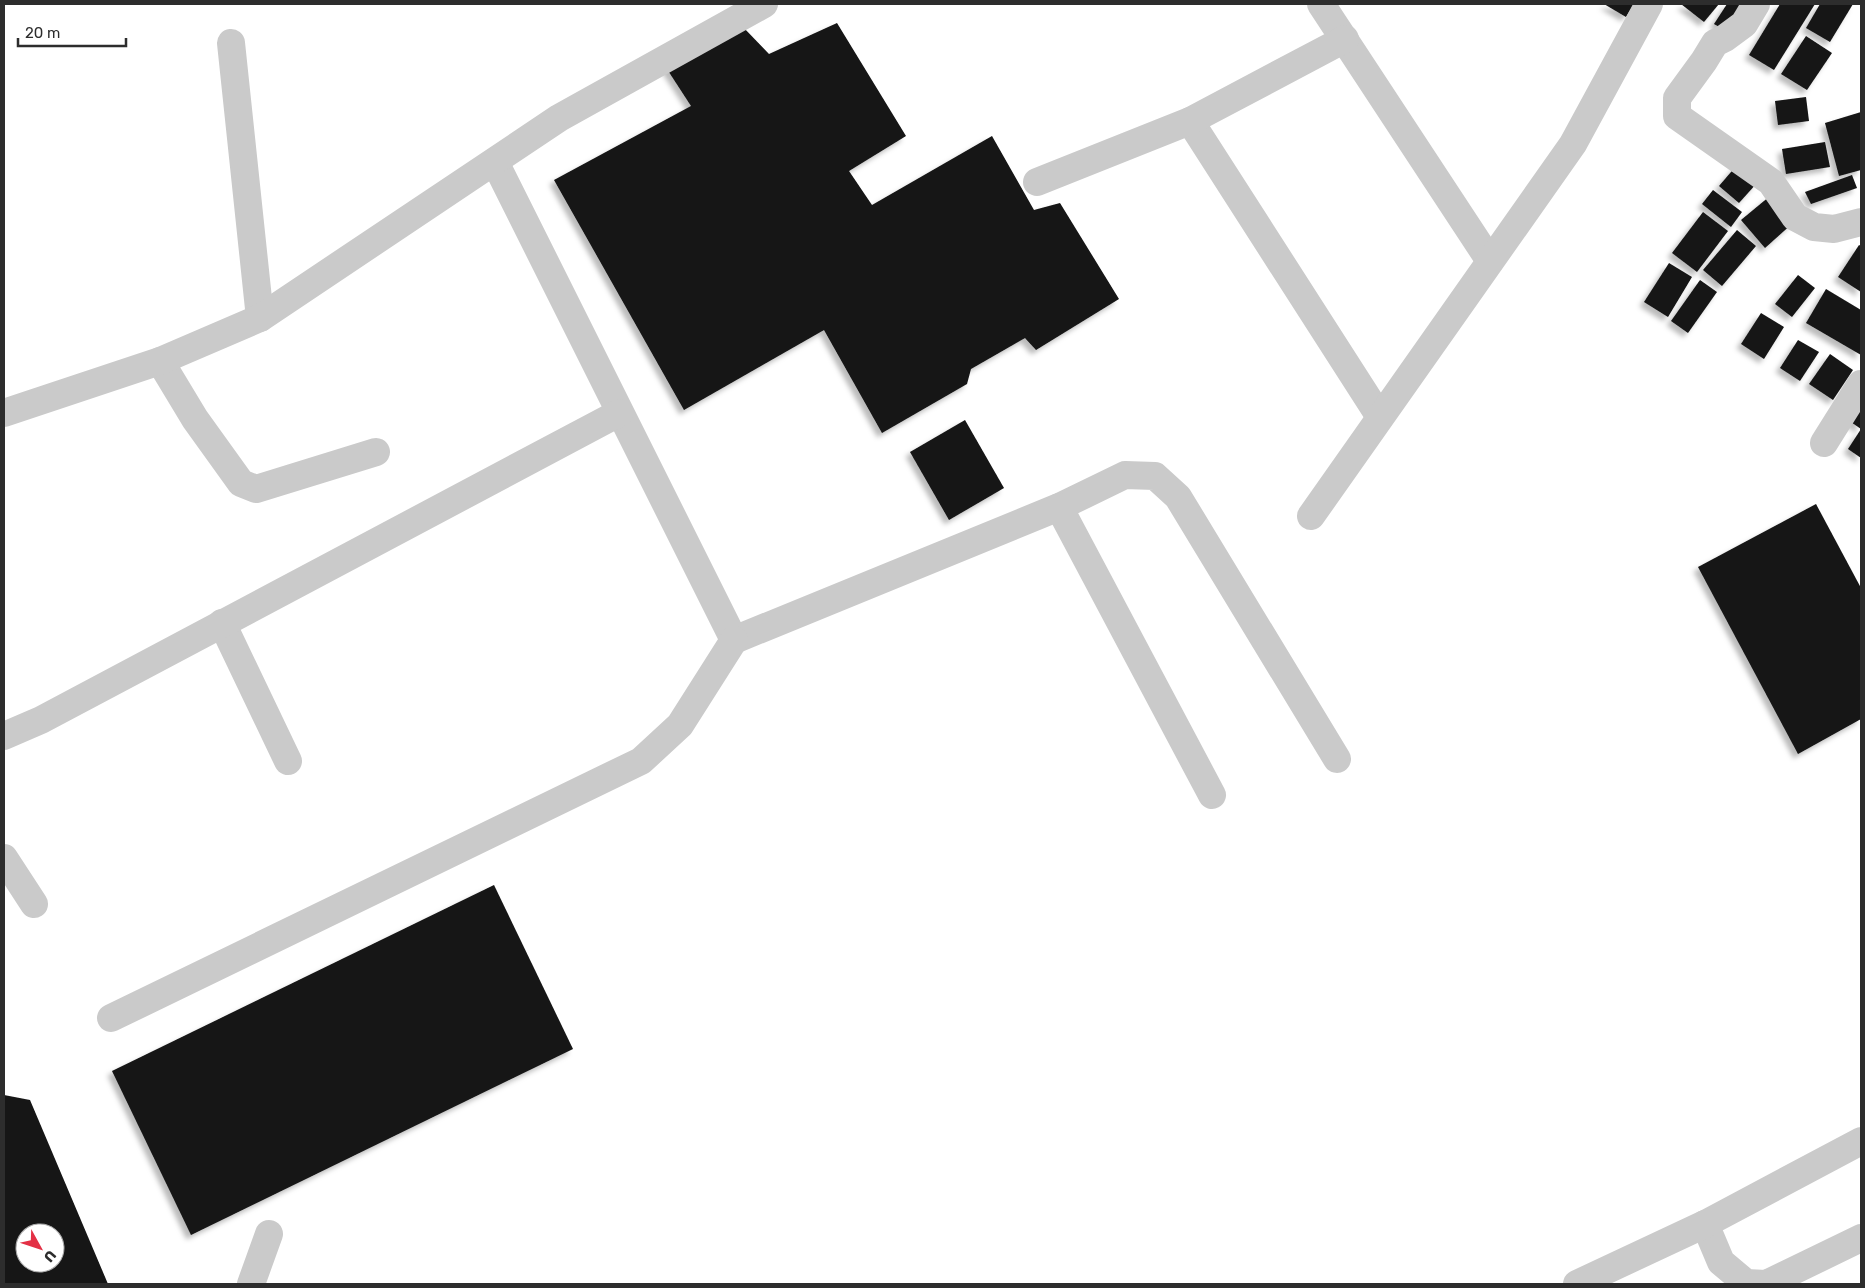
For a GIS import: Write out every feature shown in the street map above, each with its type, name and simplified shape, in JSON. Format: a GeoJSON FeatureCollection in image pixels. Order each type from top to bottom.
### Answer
{"type":"FeatureCollection","features":[{"type":"Feature","properties":{"kind":"street"},"geometry":{"type":"LineString","coordinates":[[4,413],[160,361],[260,318],[559,118],[764,4]]}},
{"type":"Feature","properties":{"kind":"street"},"geometry":{"type":"LineString","coordinates":[[1321,4],[1490,261]]}},
{"type":"Feature","properties":{"kind":"street"},"geometry":{"type":"LineString","coordinates":[[1311,516],[1573,144],[1649,4]]}},
{"type":"Feature","properties":{"kind":"street"},"geometry":{"type":"LineString","coordinates":[[1756,4],[1744,24],[1715,43],[1677,98],[1677,116],[1771,182],[1796,217],[1814,227],[1834,229],[1861,222]]}},
{"type":"Feature","properties":{"kind":"street"},"geometry":{"type":"LineString","coordinates":[[1038,182],[1190,121],[1345,39]]}},
{"type":"Feature","properties":{"kind":"street"},"geometry":{"type":"LineString","coordinates":[[231,42],[260,318]]}},
{"type":"Feature","properties":{"kind":"street"},"geometry":{"type":"LineString","coordinates":[[1190,121],[1380,417]]}},
{"type":"Feature","properties":{"kind":"street"},"geometry":{"type":"LineString","coordinates":[[495,162],[734,640]]}},
{"type":"Feature","properties":{"kind":"street"},"geometry":{"type":"LineString","coordinates":[[160,361],[195,419],[240,483],[256,489],[376,452]]}},
{"type":"Feature","properties":{"kind":"street"},"geometry":{"type":"LineString","coordinates":[[1824,443],[1861,384]]}},
{"type":"Feature","properties":{"kind":"street"},"geometry":{"type":"LineString","coordinates":[[4,736],[41,720],[619,413]]}},
{"type":"Feature","properties":{"kind":"street"},"geometry":{"type":"LineString","coordinates":[[111,1018],[641,761],[680,725],[734,640],[1059,507],[1125,475],[1155,476],[1178,497],[1337,759]]}},
{"type":"Feature","properties":{"kind":"street"},"geometry":{"type":"LineString","coordinates":[[1059,507],[1212,795]]}},
{"type":"Feature","properties":{"kind":"street"},"geometry":{"type":"LineString","coordinates":[[222,623],[288,761]]}},
{"type":"Feature","properties":{"kind":"street"},"geometry":{"type":"LineString","coordinates":[[4,858],[34,904]]}},
{"type":"Feature","properties":{"kind":"street"},"geometry":{"type":"LineString","coordinates":[[1577,1284],[1705,1224],[1861,1141]]}},
{"type":"Feature","properties":{"kind":"street"},"geometry":{"type":"LineString","coordinates":[[1705,1224],[1721,1262],[1746,1282],[1766,1284],[1861,1238]]}},
{"type":"Feature","properties":{"kind":"street"},"geometry":{"type":"LineString","coordinates":[[251,1284],[269,1234]]}},
{"type":"Feature","properties":{"kind":"building"},"geometry":{"type":"Polygon","coordinates":[[[1604,4],[1634,4],[1626,17],[1604,4]]]}},
{"type":"Feature","properties":{"kind":"building"},"geometry":{"type":"Polygon","coordinates":[[[1681,4],[1719,4],[1704,22],[1681,4]]]}},
{"type":"Feature","properties":{"kind":"building"},"geometry":{"type":"Polygon","coordinates":[[[1727,4],[1749,4],[1730,33],[1714,24],[1727,4]]]}},
{"type":"Feature","properties":{"kind":"building"},"geometry":{"type":"Polygon","coordinates":[[[1780,4],[1815,4],[1774,70],[1749,55],[1780,4]]]}},
{"type":"Feature","properties":{"kind":"building"},"geometry":{"type":"Polygon","coordinates":[[[1820,4],[1853,4],[1830,42],[1806,28],[1820,4]]]}},
{"type":"Feature","properties":{"kind":"building"},"geometry":{"type":"Polygon","coordinates":[[[837,23],[906,136],[849,171],[872,205],[992,136],[1034,210],[1060,203],[1119,299],[1036,350],[1025,338],[971,369],[967,384],[882,433],[824,330],[684,410],[554,180],[691,106],[665,66],[743,27],[769,54],[837,23]]]}},
{"type":"Feature","properties":{"kind":"building"},"geometry":{"type":"Polygon","coordinates":[[[1806,36],[1832,53],[1807,90],[1781,74],[1806,36]]]}},
{"type":"Feature","properties":{"kind":"building"},"geometry":{"type":"Polygon","coordinates":[[[1806,97],[1809,121],[1778,125],[1775,101],[1806,97]]]}},
{"type":"Feature","properties":{"kind":"building"},"geometry":{"type":"Polygon","coordinates":[[[1861,112],[1861,170],[1839,176],[1825,123],[1861,112]]]}},
{"type":"Feature","properties":{"kind":"building"},"geometry":{"type":"Polygon","coordinates":[[[1825,142],[1830,167],[1786,174],[1782,149],[1825,142]]]}},
{"type":"Feature","properties":{"kind":"building"},"geometry":{"type":"Polygon","coordinates":[[[1737,165],[1757,183],[1739,203],[1719,186],[1737,165]]]}},
{"type":"Feature","properties":{"kind":"building"},"geometry":{"type":"Polygon","coordinates":[[[1852,175],[1857,188],[1811,204],[1805,192],[1852,175]]]}},
{"type":"Feature","properties":{"kind":"building"},"geometry":{"type":"Polygon","coordinates":[[[1713,190],[1742,212],[1731,227],[1702,204],[1713,190]]]}},
{"type":"Feature","properties":{"kind":"building"},"geometry":{"type":"Polygon","coordinates":[[[1770,196],[1793,223],[1765,248],[1741,220],[1770,196]]]}},
{"type":"Feature","properties":{"kind":"building"},"geometry":{"type":"Polygon","coordinates":[[[1703,212],[1728,231],[1697,272],[1672,253],[1703,212]]]}},
{"type":"Feature","properties":{"kind":"building"},"geometry":{"type":"Polygon","coordinates":[[[1737,230],[1756,246],[1722,286],[1703,270],[1737,230]]]}},
{"type":"Feature","properties":{"kind":"building"},"geometry":{"type":"Polygon","coordinates":[[[1859,245],[1861,246],[1861,292],[1838,277],[1859,245]]]}},
{"type":"Feature","properties":{"kind":"building"},"geometry":{"type":"Polygon","coordinates":[[[1669,263],[1692,277],[1668,317],[1644,302],[1669,263]]]}},
{"type":"Feature","properties":{"kind":"building"},"geometry":{"type":"Polygon","coordinates":[[[1798,275],[1815,288],[1792,317],[1775,304],[1798,275]]]}},
{"type":"Feature","properties":{"kind":"building"},"geometry":{"type":"Polygon","coordinates":[[[1700,280],[1717,292],[1688,333],[1671,321],[1700,280]]]}},
{"type":"Feature","properties":{"kind":"building"},"geometry":{"type":"Polygon","coordinates":[[[1826,289],[1861,310],[1861,355],[1806,323],[1826,289]]]}},
{"type":"Feature","properties":{"kind":"building"},"geometry":{"type":"Polygon","coordinates":[[[1761,313],[1784,327],[1764,359],[1741,344],[1761,313]]]}},
{"type":"Feature","properties":{"kind":"building"},"geometry":{"type":"Polygon","coordinates":[[[1798,340],[1819,352],[1800,381],[1780,368],[1798,340]]]}},
{"type":"Feature","properties":{"kind":"building"},"geometry":{"type":"Polygon","coordinates":[[[1830,354],[1853,370],[1833,400],[1809,384],[1830,354]]]}},
{"type":"Feature","properties":{"kind":"building"},"geometry":{"type":"Polygon","coordinates":[[[1861,396],[1861,429],[1848,420],[1861,396]]]}},
{"type":"Feature","properties":{"kind":"building"},"geometry":{"type":"Polygon","coordinates":[[[965,420],[1004,488],[949,520],[910,452],[965,420]]]}},
{"type":"Feature","properties":{"kind":"building"},"geometry":{"type":"Polygon","coordinates":[[[1861,429],[1861,458],[1848,449],[1861,429]]]}},
{"type":"Feature","properties":{"kind":"building"},"geometry":{"type":"Polygon","coordinates":[[[1816,504],[1861,588],[1861,719],[1798,754],[1698,567],[1816,504]]]}},
{"type":"Feature","properties":{"kind":"building"},"geometry":{"type":"Polygon","coordinates":[[[494,885],[573,1049],[191,1235],[112,1071],[494,885]]]}},
{"type":"Feature","properties":{"kind":"building"},"geometry":{"type":"Polygon","coordinates":[[[4,1095],[30,1100],[108,1284],[4,1284],[4,1095]]]}}]}
